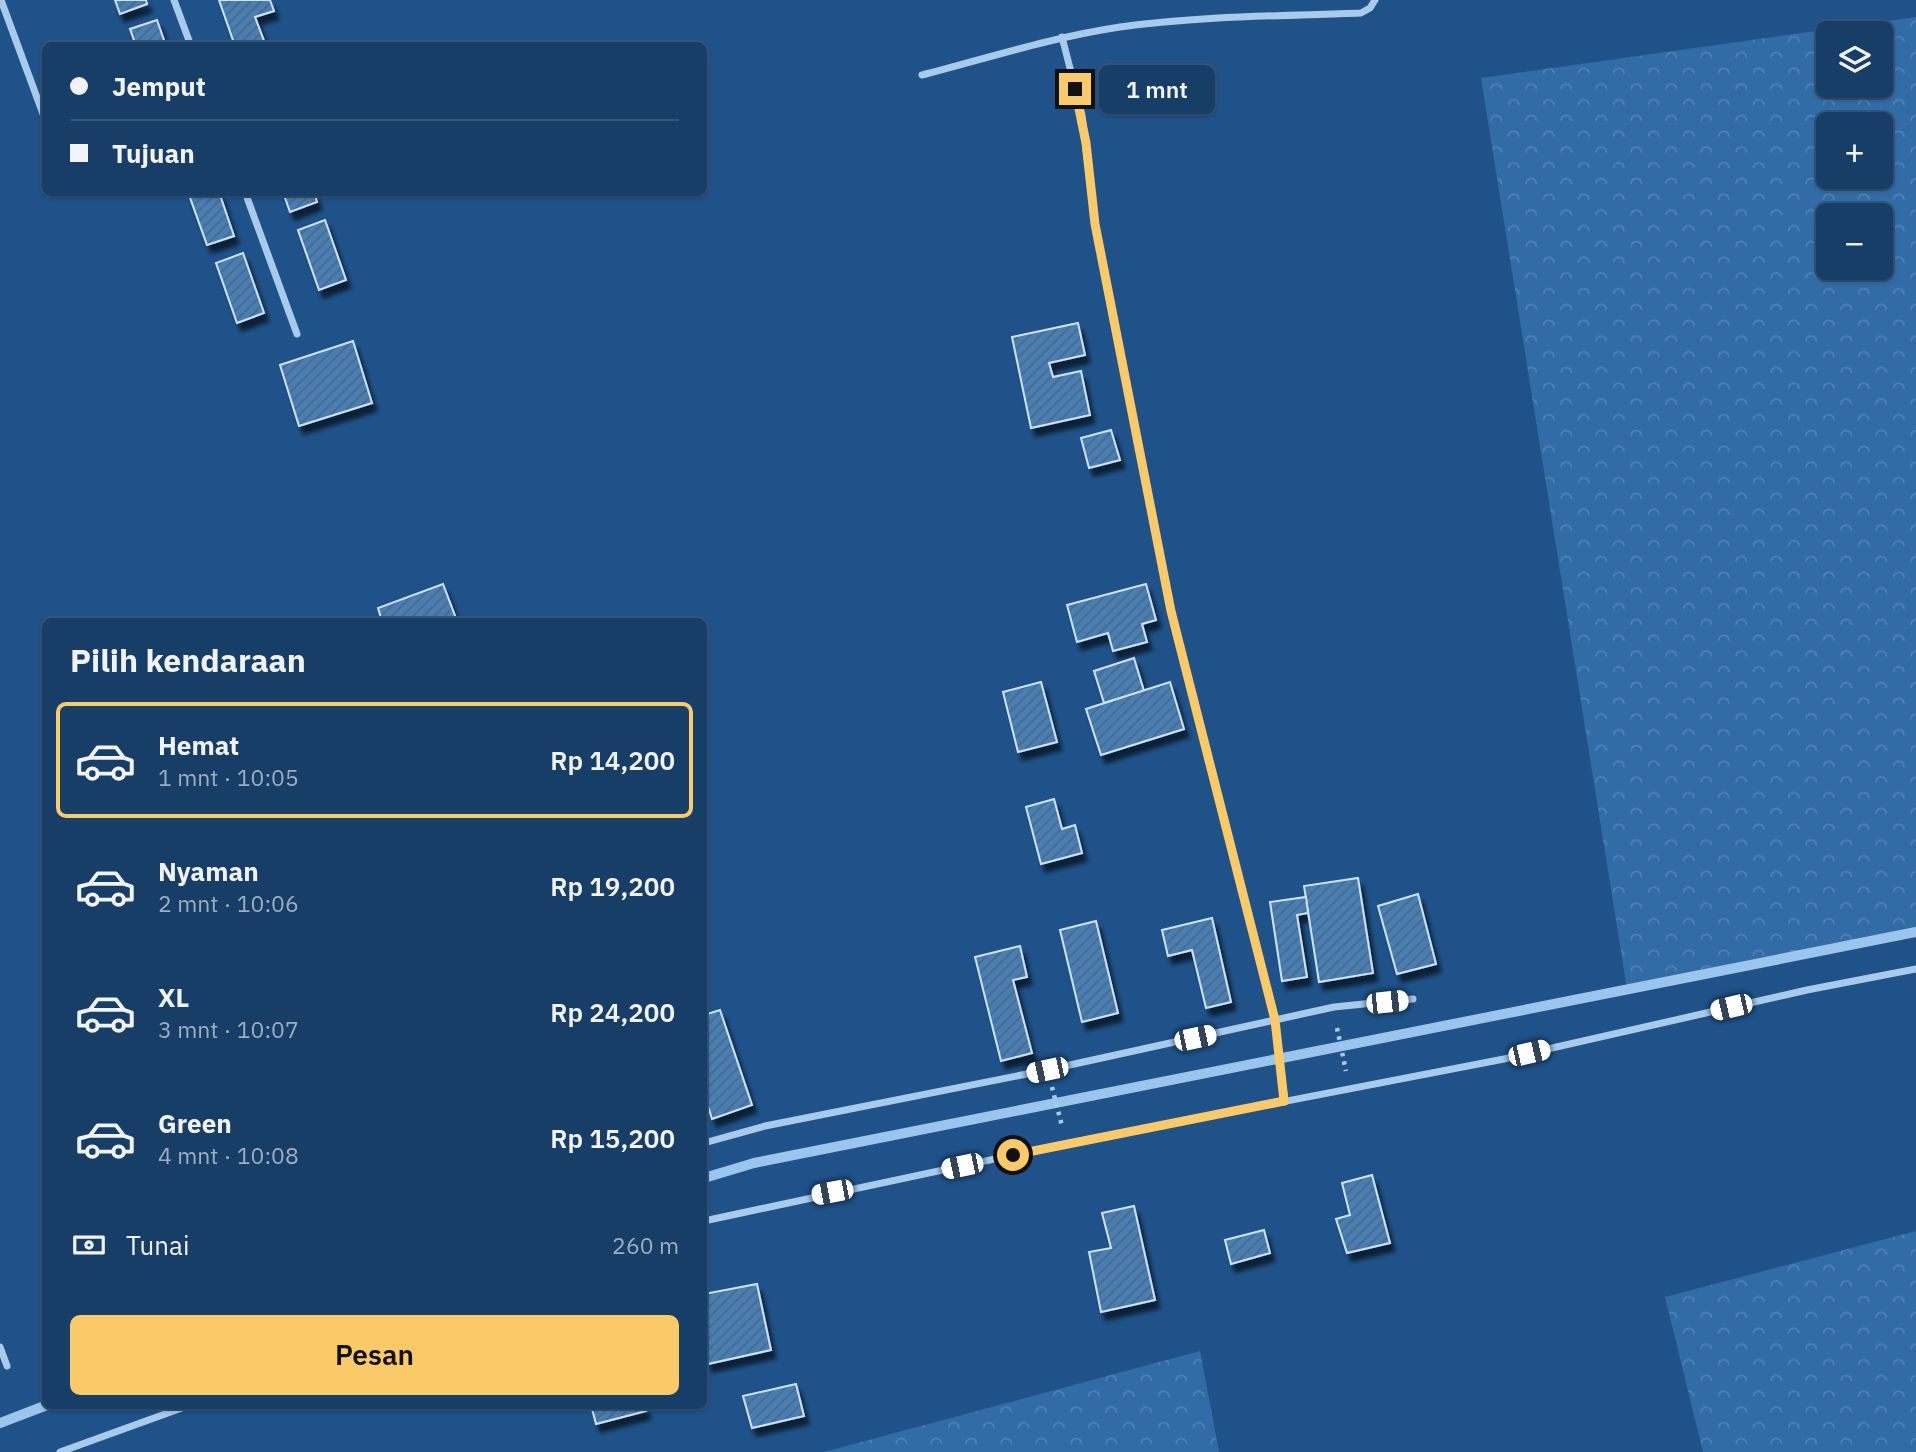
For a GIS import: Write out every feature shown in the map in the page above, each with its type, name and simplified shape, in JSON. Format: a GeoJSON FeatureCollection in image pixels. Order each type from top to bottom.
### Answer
{"type":"FeatureCollection","features":[{"type":"Feature","properties":{"kind":"street"},"geometry":{"type":"LineString","coordinates":[[1,0],[42,111]]}},
{"type":"Feature","properties":{"kind":"street"},"geometry":{"type":"LineString","coordinates":[[174,0],[190,42]]}},
{"type":"Feature","properties":{"kind":"street"},"geometry":{"type":"LineString","coordinates":[[922,75],[1062,37],[1123,27],[1237,17],[1361,13],[1370,8],[1375,0]]}},
{"type":"Feature","properties":{"kind":"street"},"geometry":{"type":"LineString","coordinates":[[1062,37],[1082,115],[1095,224],[1171,611],[1275,1020],[1284,1100]]}},
{"type":"Feature","properties":{"kind":"street"},"geometry":{"type":"LineString","coordinates":[[246,196],[297,334]]}},
{"type":"Feature","properties":{"kind":"street"},"geometry":{"type":"LineString","coordinates":[[707,1220],[1065,1144],[1504,1059],[1807,990],[1916,969]]}},
{"type":"Feature","properties":{"kind":"street"},"geometry":{"type":"LineString","coordinates":[[707,1142],[765,1126],[1047,1070],[1334,1007],[1413,999]]}},
{"type":"Feature","properties":{"kind":"street"},"geometry":{"type":"LineString","coordinates":[[0,1347],[8,1366]]}},
{"type":"Feature","properties":{"kind":"street"},"geometry":{"type":"LineString","coordinates":[[60,1452],[179,1409]]}},
{"type":"Feature","properties":{"kind":"path"},"geometry":{"type":"LineString","coordinates":[[1336,1021],[1346,1071]]}},
{"type":"Feature","properties":{"kind":"path"},"geometry":{"type":"LineString","coordinates":[[1051,1084],[1062,1126]]}},
{"type":"Feature","properties":{"kind":"green space"},"geometry":{"type":"Polygon","coordinates":[[[1916,17],[1916,932],[1627,989],[1481,78],[1816,31],[1816,98],[1893,98],[1893,21],[1887,21],[1916,17]]]}},
{"type":"Feature","properties":{"kind":"green space"},"geometry":{"type":"Polygon","coordinates":[[[1916,1231],[1916,1452],[1703,1452],[1665,1297],[1916,1231]]]}},
{"type":"Feature","properties":{"kind":"green space"},"geometry":{"type":"Polygon","coordinates":[[[1200,1351],[1219,1452],[824,1452],[1200,1351]]]}},
{"type":"Feature","properties":{"kind":"building"},"geometry":{"type":"Polygon","coordinates":[[[115,0],[146,0],[147,4],[120,14],[115,0]]]}},
{"type":"Feature","properties":{"kind":"building"},"geometry":{"type":"Polygon","coordinates":[[[219,0],[270,0],[274,11],[255,17],[264,42],[234,42],[219,0]]]}},
{"type":"Feature","properties":{"kind":"building"},"geometry":{"type":"Polygon","coordinates":[[[157,20],[165,42],[135,42],[130,29],[157,20]]]}},
{"type":"Feature","properties":{"kind":"building"},"geometry":{"type":"Polygon","coordinates":[[[189,196],[220,196],[234,236],[207,245],[189,196]]]}},
{"type":"Feature","properties":{"kind":"building"},"geometry":{"type":"Polygon","coordinates":[[[284,196],[315,196],[317,202],[290,212],[284,196]]]}},
{"type":"Feature","properties":{"kind":"building"},"geometry":{"type":"Polygon","coordinates":[[[325,220],[346,280],[319,290],[298,230],[325,220]]]}},
{"type":"Feature","properties":{"kind":"building"},"geometry":{"type":"Polygon","coordinates":[[[243,253],[264,313],[237,323],[216,263],[243,253]]]}},
{"type":"Feature","properties":{"kind":"building"},"geometry":{"type":"Polygon","coordinates":[[[1078,323],[1085,355],[1049,363],[1053,377],[1081,371],[1090,415],[1031,428],[1012,337],[1078,323]]]}},
{"type":"Feature","properties":{"kind":"building"},"geometry":{"type":"Polygon","coordinates":[[[353,341],[372,403],[299,426],[280,365],[353,341]]]}},
{"type":"Feature","properties":{"kind":"building"},"geometry":{"type":"Polygon","coordinates":[[[1111,430],[1120,460],[1089,468],[1081,438],[1111,430]]]}},
{"type":"Feature","properties":{"kind":"building"},"geometry":{"type":"Polygon","coordinates":[[[443,584],[456,618],[381,618],[378,608],[443,584]]]}},
{"type":"Feature","properties":{"kind":"building"},"geometry":{"type":"Polygon","coordinates":[[[1146,584],[1156,620],[1142,624],[1147,642],[1113,651],[1108,633],[1077,642],[1067,605],[1146,584]]]}},
{"type":"Feature","properties":{"kind":"building"},"geometry":{"type":"Polygon","coordinates":[[[1134,658],[1144,691],[1104,703],[1094,671],[1134,658]]]}},
{"type":"Feature","properties":{"kind":"building"},"geometry":{"type":"Polygon","coordinates":[[[1041,682],[1057,742],[1018,752],[1003,692],[1041,682]]]}},
{"type":"Feature","properties":{"kind":"building"},"geometry":{"type":"Polygon","coordinates":[[[1170,682],[1184,729],[1101,755],[1086,709],[1170,682]]]}},
{"type":"Feature","properties":{"kind":"building"},"geometry":{"type":"Polygon","coordinates":[[[1054,799],[1062,829],[1075,825],[1082,853],[1041,864],[1026,807],[1054,799]]]}},
{"type":"Feature","properties":{"kind":"building"},"geometry":{"type":"Polygon","coordinates":[[[1358,878],[1373,973],[1319,982],[1304,886],[1358,878]]]}},
{"type":"Feature","properties":{"kind":"building"},"geometry":{"type":"Polygon","coordinates":[[[1418,894],[1436,964],[1397,974],[1378,906],[1418,894]]]}},
{"type":"Feature","properties":{"kind":"building"},"geometry":{"type":"Polygon","coordinates":[[[1306,897],[1308,913],[1297,915],[1307,977],[1282,981],[1270,902],[1306,897]]]}},
{"type":"Feature","properties":{"kind":"building"},"geometry":{"type":"Polygon","coordinates":[[[1212,918],[1231,1002],[1206,1008],[1192,950],[1168,956],[1162,930],[1212,918]]]}},
{"type":"Feature","properties":{"kind":"building"},"geometry":{"type":"Polygon","coordinates":[[[1096,921],[1118,1013],[1082,1022],[1060,930],[1096,921]]]}},
{"type":"Feature","properties":{"kind":"building"},"geometry":{"type":"Polygon","coordinates":[[[1020,946],[1027,977],[1013,980],[1032,1053],[1001,1061],[975,957],[1020,946]]]}},
{"type":"Feature","properties":{"kind":"building"},"geometry":{"type":"Polygon","coordinates":[[[720,1010],[752,1105],[712,1119],[707,1103],[707,1014],[720,1010]]]}},
{"type":"Feature","properties":{"kind":"building"},"geometry":{"type":"Polygon","coordinates":[[[1372,1175],[1390,1243],[1347,1253],[1336,1219],[1350,1215],[1342,1183],[1372,1175]]]}},
{"type":"Feature","properties":{"kind":"building"},"geometry":{"type":"Polygon","coordinates":[[[1134,1206],[1155,1300],[1101,1312],[1089,1252],[1111,1248],[1102,1213],[1134,1206]]]}},
{"type":"Feature","properties":{"kind":"building"},"geometry":{"type":"Polygon","coordinates":[[[1264,1230],[1270,1253],[1231,1264],[1225,1240],[1264,1230]]]}},
{"type":"Feature","properties":{"kind":"building"},"geometry":{"type":"Polygon","coordinates":[[[757,1284],[771,1350],[708,1364],[707,1293],[757,1284]]]}},
{"type":"Feature","properties":{"kind":"building"},"geometry":{"type":"Polygon","coordinates":[[[796,1384],[804,1416],[752,1428],[743,1396],[796,1384]]]}},
{"type":"Feature","properties":{"kind":"building"},"geometry":{"type":"Polygon","coordinates":[[[592,1409],[646,1411],[596,1424],[592,1409]]]}},
{"type":"Feature","properties":{"kind":"waterway"},"geometry":{"type":"LineString","coordinates":[[707,1177],[754,1163],[1916,932]]}},
{"type":"Feature","properties":{"kind":"waterway"},"geometry":{"type":"LineString","coordinates":[[0,1423],[42,1407]]}},
{"type":"Feature","properties":{"kind":"route"},"geometry":{"type":"LineString","coordinates":[[1013,1155],[1284,1101],[1275,1020],[1171,611],[1095,224],[1082,115],[1075,89]]}}]}
